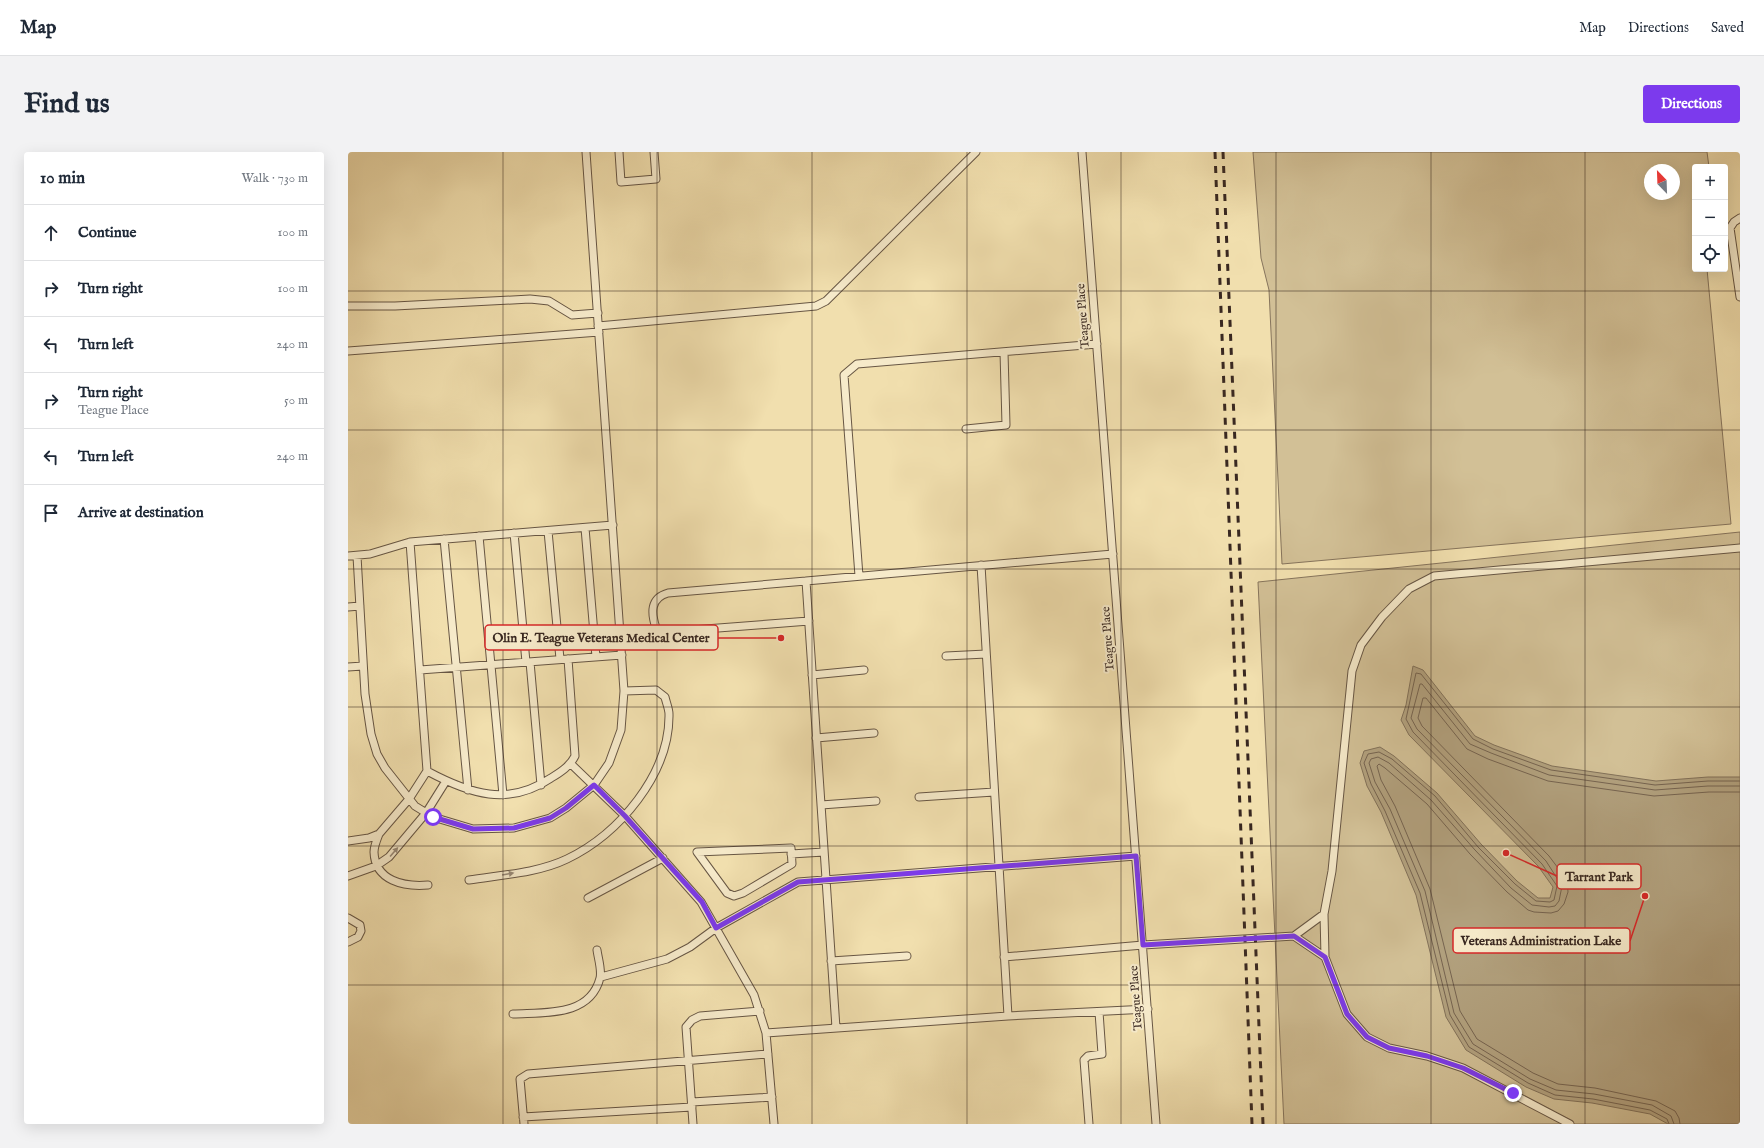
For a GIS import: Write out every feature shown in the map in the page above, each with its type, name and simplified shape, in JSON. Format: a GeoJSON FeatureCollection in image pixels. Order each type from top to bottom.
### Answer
{"type":"FeatureCollection","features":[{"type":"Feature","properties":{"kind":"lane"},"geometry":{"type":"LineString","coordinates":[[357,556],[367,714],[377,754],[385,768],[416,806],[426,813],[451,824],[473,829],[514,828],[550,818],[566,808],[594,785],[609,762],[621,730],[624,691],[586,152]]}},
{"type":"Feature","properties":{"kind":"lane"},"geometry":{"type":"LineString","coordinates":[[619,152],[622,182],[656,179],[654,152]]}},
{"type":"Feature","properties":{"kind":"lane"},"geometry":{"type":"LineString","coordinates":[[348,351],[599,329],[816,306],[826,301],[976,152]]}},
{"type":"Feature","properties":{"kind":"lane","name":"Teague Place"},"geometry":{"type":"LineString","coordinates":[[1082,152],[1156,1124]]}},
{"type":"Feature","properties":{"kind":"lane"},"geometry":{"type":"LineString","coordinates":[[1740,218],[1734,222],[1730,228],[1740,297]]}},
{"type":"Feature","properties":{"kind":"lane"},"geometry":{"type":"LineString","coordinates":[[348,306],[395,306],[530,299],[549,301],[572,315],[598,313]]}},
{"type":"Feature","properties":{"kind":"lane"},"geometry":{"type":"LineString","coordinates":[[859,576],[844,375],[857,364],[1097,344]]}},
{"type":"Feature","properties":{"kind":"lane"},"geometry":{"type":"LineString","coordinates":[[966,429],[1006,425],[1004,352]]}},
{"type":"Feature","properties":{"kind":"lane"},"geometry":{"type":"LineString","coordinates":[[348,556],[370,554],[410,542],[612,526]]}},
{"type":"Feature","properties":{"kind":"lane"},"geometry":{"type":"LineString","coordinates":[[585,528],[596,657]]}},
{"type":"Feature","properties":{"kind":"lane"},"geometry":{"type":"LineString","coordinates":[[548,531],[560,659]]}},
{"type":"Feature","properties":{"kind":"lane"},"geometry":{"type":"LineString","coordinates":[[514,533],[541,785]]}},
{"type":"Feature","properties":{"kind":"lane"},"geometry":{"type":"LineString","coordinates":[[479,536],[503,795]]}},
{"type":"Feature","properties":{"kind":"lane"},"geometry":{"type":"LineString","coordinates":[[444,539],[468,790]]}},
{"type":"Feature","properties":{"kind":"lane"},"geometry":{"type":"LineString","coordinates":[[410,542],[428,771],[410,799],[379,834],[374,850],[376,866],[384,876],[400,884],[428,885]]}},
{"type":"Feature","properties":{"kind":"lane"},"geometry":{"type":"LineString","coordinates":[[1570,1124],[1463,1068],[1427,1056],[1389,1048],[1367,1037],[1347,1014],[1325,957],[1324,914],[1332,871],[1352,671],[1361,645],[1382,617],[1409,589],[1434,576],[1740,548]]}},
{"type":"Feature","properties":{"kind":"lane"},"geometry":{"type":"LineString","coordinates":[[809,621],[666,632],[656,628],[654,620],[654,603],[657,597],[668,593],[1113,554]]}},
{"type":"Feature","properties":{"kind":"lane"},"geometry":{"type":"LineString","coordinates":[[981,566],[1008,1016]]}},
{"type":"Feature","properties":{"kind":"lane"},"geometry":{"type":"LineString","coordinates":[[806,581],[836,1028]]}},
{"type":"Feature","properties":{"kind":"lane"},"geometry":{"type":"LineString","coordinates":[[348,607],[360,606]]}},
{"type":"Feature","properties":{"kind":"lane"},"geometry":{"type":"LineString","coordinates":[[946,656],[986,654]]}},
{"type":"Feature","properties":{"kind":"lane"},"geometry":{"type":"LineString","coordinates":[[420,670],[622,655]]}},
{"type":"Feature","properties":{"kind":"lane"},"geometry":{"type":"LineString","coordinates":[[428,771],[446,781],[468,790],[487,794],[503,795],[522,792],[541,785],[571,764],[575,756],[568,659]]}},
{"type":"Feature","properties":{"kind":"lane"},"geometry":{"type":"LineString","coordinates":[[348,667],[363,666]]}},
{"type":"Feature","properties":{"kind":"lane"},"geometry":{"type":"LineString","coordinates":[[812,675],[864,670]]}},
{"type":"Feature","properties":{"kind":"lane"},"geometry":{"type":"LineString","coordinates":[[469,880],[538,868],[566,859],[590,845],[625,816],[651,782],[666,744],[669,714],[665,696],[656,690],[624,691]]}},
{"type":"Feature","properties":{"kind":"lane"},"geometry":{"type":"LineString","coordinates":[[816,738],[874,733]]}},
{"type":"Feature","properties":{"kind":"lane"},"geometry":{"type":"LineString","coordinates":[[571,764],[625,816],[702,902],[754,995],[760,1011],[766,1033],[774,1124]]}},
{"type":"Feature","properties":{"kind":"lane"},"geometry":{"type":"LineString","coordinates":[[348,876],[376,866],[389,857],[426,813],[446,781]]}},
{"type":"Feature","properties":{"kind":"lane"},"geometry":{"type":"LineString","coordinates":[[919,797],[994,792]]}},
{"type":"Feature","properties":{"kind":"lane"},"geometry":{"type":"LineString","coordinates":[[821,805],[876,801]]}},
{"type":"Feature","properties":{"kind":"lane"},"geometry":{"type":"LineString","coordinates":[[348,841],[369,838],[379,834]]}},
{"type":"Feature","properties":{"kind":"lane"},"geometry":{"type":"LineString","coordinates":[[791,848],[791,854],[792,864],[743,893],[734,896],[727,893],[697,852],[791,848]]}},
{"type":"Feature","properties":{"kind":"lane"},"geometry":{"type":"LineString","coordinates":[[791,854],[824,852]]}},
{"type":"Feature","properties":{"kind":"lane"},"geometry":{"type":"LineString","coordinates":[[600,977],[667,959],[690,947],[716,928],[798,882],[1136,856]]}},
{"type":"Feature","properties":{"kind":"lane"},"geometry":{"type":"LineString","coordinates":[[588,898],[663,858]]}},
{"type":"Feature","properties":{"kind":"lane"},"geometry":{"type":"LineString","coordinates":[[1004,957],[1143,945],[1294,936],[1324,914]]}},
{"type":"Feature","properties":{"kind":"lane"},"geometry":{"type":"LineString","coordinates":[[348,918],[360,925],[361,931],[358,937],[348,942]]}},
{"type":"Feature","properties":{"kind":"lane"},"geometry":{"type":"LineString","coordinates":[[1294,936],[1325,957]]}},
{"type":"Feature","properties":{"kind":"lane"},"geometry":{"type":"LineString","coordinates":[[513,1014],[568,1010],[583,1004],[593,993],[600,977],[598,950]]}},
{"type":"Feature","properties":{"kind":"lane"},"geometry":{"type":"LineString","coordinates":[[831,961],[907,956]]}},
{"type":"Feature","properties":{"kind":"lane"},"geometry":{"type":"LineString","coordinates":[[766,1033],[1008,1016],[1148,1009]]}},
{"type":"Feature","properties":{"kind":"lane"},"geometry":{"type":"LineString","coordinates":[[693,1124],[686,1027],[692,1020],[700,1016],[760,1011]]}},
{"type":"Feature","properties":{"kind":"lane"},"geometry":{"type":"LineString","coordinates":[[1089,1124],[1084,1060],[1088,1056],[1102,1054],[1099,1012]]}},
{"type":"Feature","properties":{"kind":"lane"},"geometry":{"type":"LineString","coordinates":[[768,1054],[528,1074],[520,1079],[524,1120],[772,1096]]}},
{"type":"Feature","properties":{"kind":"shaded area"},"geometry":{"type":"Polygon","coordinates":[[[1253,152],[1707,152],[1709,164],[1692,164],[1692,272],[1707,272],[1731,524],[1282,564],[1269,290],[1261,258],[1253,152]]]}},
{"type":"Feature","properties":{"kind":"shaded area"},"geometry":{"type":"Polygon","coordinates":[[[1740,532],[1740,1124],[1284,1124],[1258,582],[1740,532]]]}},
{"type":"Feature","properties":{"kind":"water"},"geometry":{"type":"Polygon","coordinates":[[[1413,666],[1423,670],[1475,736],[1494,745],[1552,766],[1656,781],[1708,777],[1740,777],[1740,1124],[1668,1124],[1650,1114],[1592,1103],[1554,1099],[1526,1087],[1466,1050],[1446,1017],[1416,895],[1381,812],[1367,786],[1360,763],[1364,751],[1380,747],[1394,756],[1437,793],[1481,844],[1517,881],[1538,898],[1550,898],[1553,887],[1538,866],[1409,735],[1401,720],[1406,705],[1413,666]]]}},
{"type":"Feature","properties":{"kind":"railway"},"geometry":{"type":"LineString","coordinates":[[1215,152],[1252,1124]]}},
{"type":"Feature","properties":{"kind":"railway"},"geometry":{"type":"LineString","coordinates":[[1223,152],[1263,1124]]}},
{"type":"Feature","properties":{"kind":"place","name":"Olin E. Teague Veterans Medical Center"},"geometry":{"type":"Point","coordinates":[781,638]}},
{"type":"Feature","properties":{"kind":"place","name":"Tarrant Park"},"geometry":{"type":"Point","coordinates":[1506,853]}},
{"type":"Feature","properties":{"kind":"place","name":"Veterans Administration Lake"},"geometry":{"type":"Point","coordinates":[1645,896]}},
{"type":"Feature","properties":{"kind":"route"},"geometry":{"type":"LineString","coordinates":[[433,817],[451,824],[473,829],[514,828],[550,818],[566,808],[594,785],[625,816],[702,902],[716,928],[798,882],[1136,856],[1143,945],[1294,936],[1325,957],[1347,1014],[1367,1037],[1389,1048],[1427,1056],[1463,1068],[1513,1093]]}}]}
